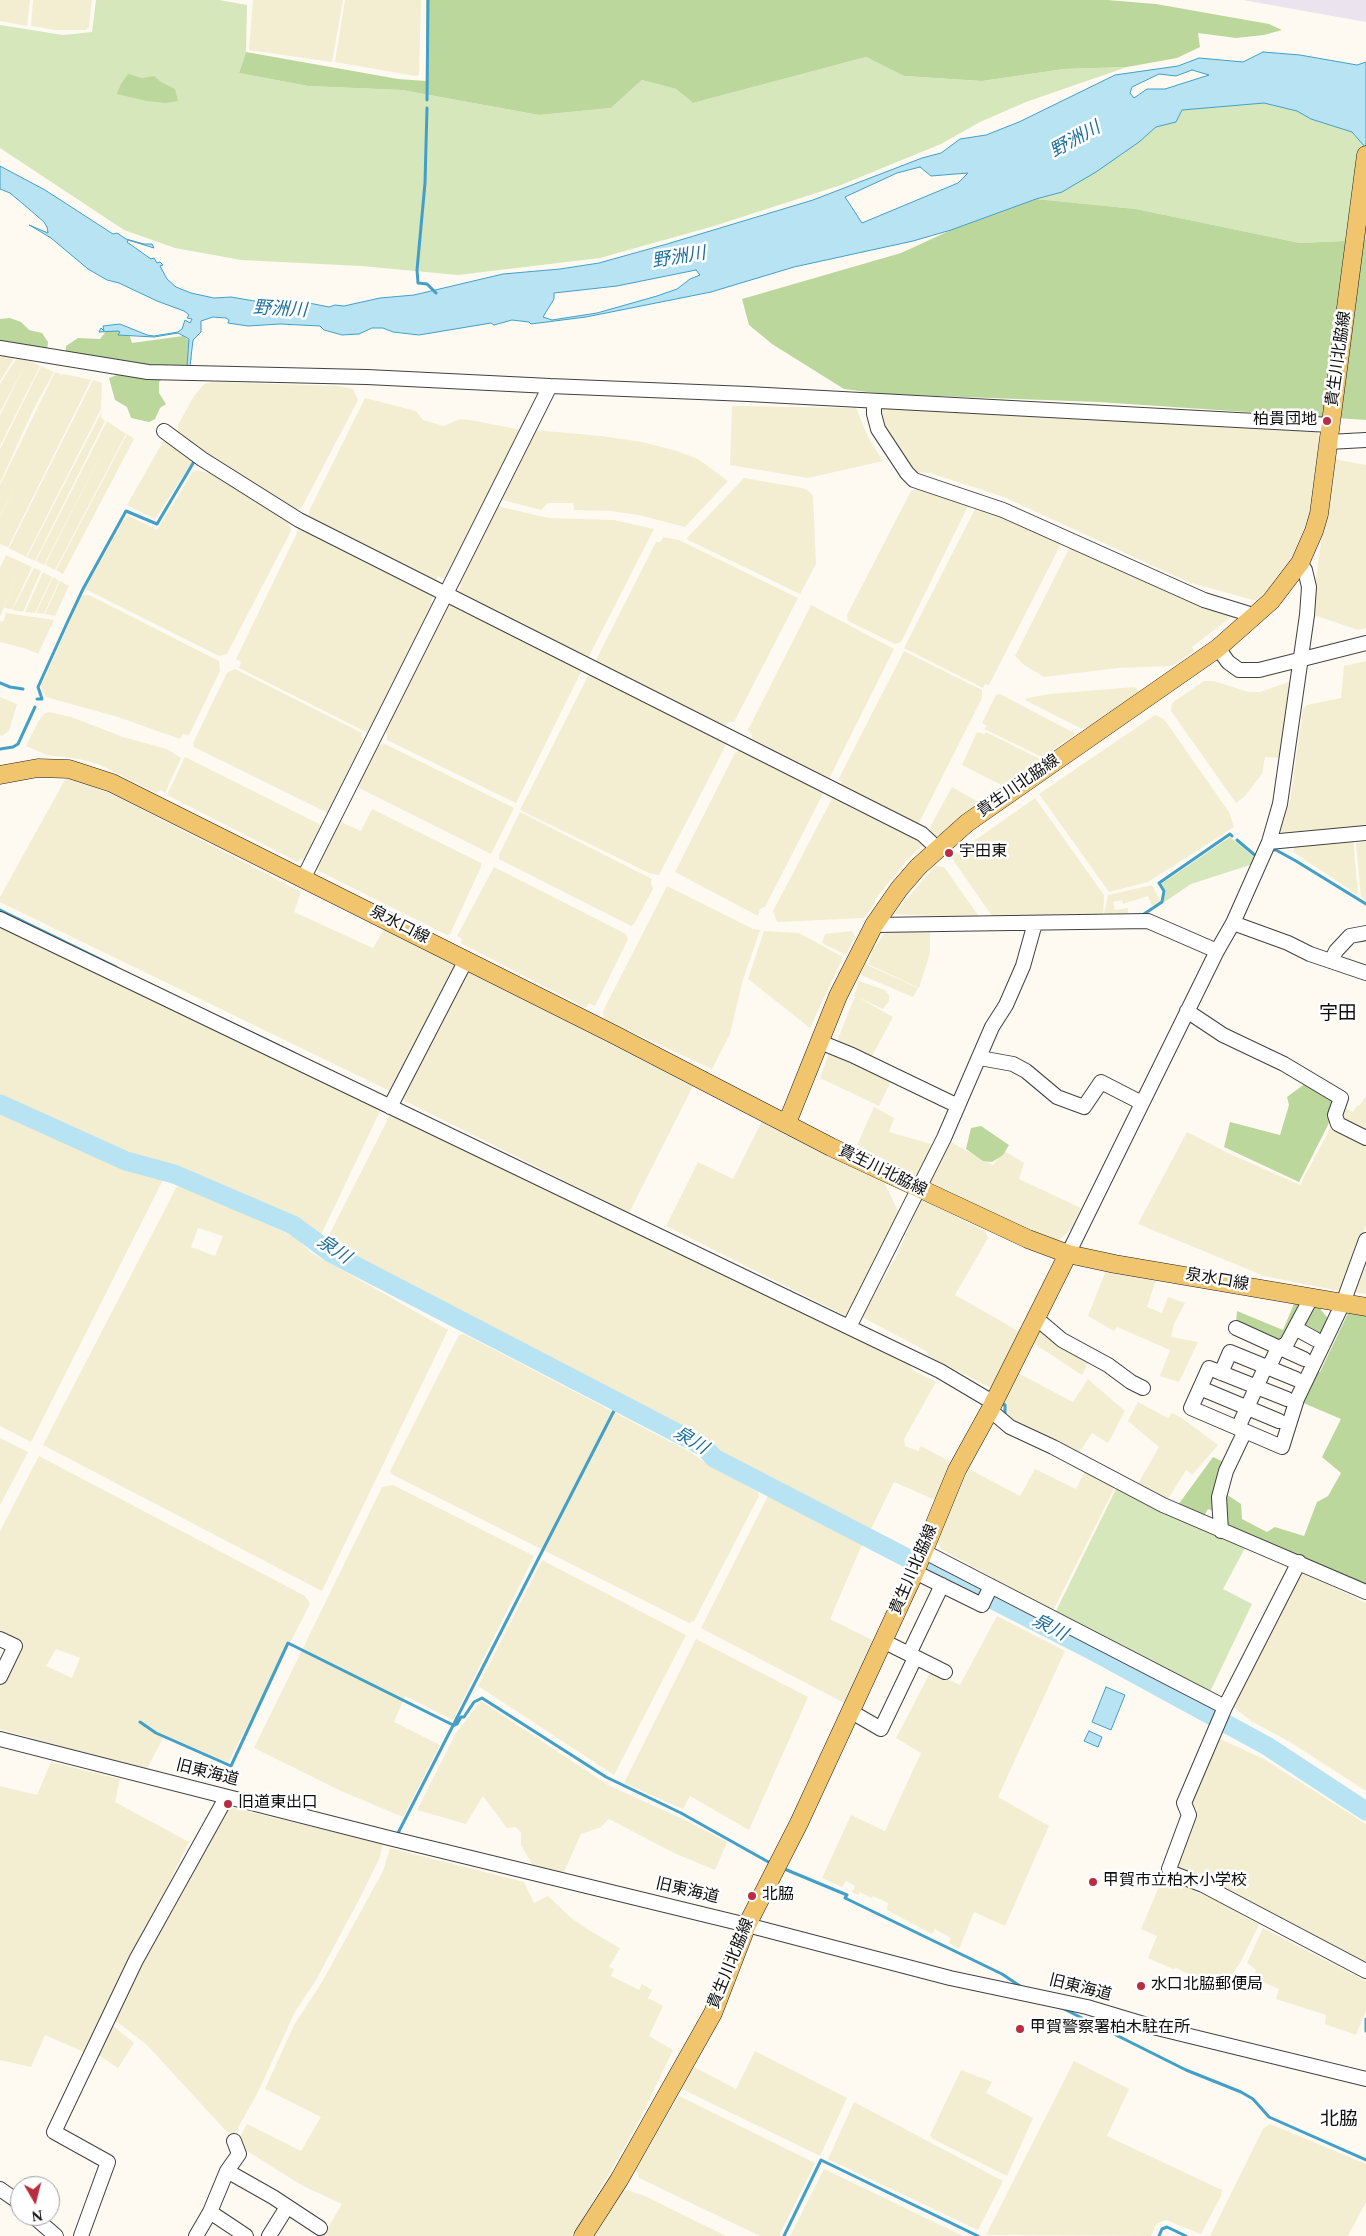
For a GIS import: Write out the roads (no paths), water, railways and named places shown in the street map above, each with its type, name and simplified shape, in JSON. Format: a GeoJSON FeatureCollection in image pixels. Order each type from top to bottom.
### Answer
{"type":"FeatureCollection","features":[{"type":"Feature","properties":{"kind":"main road","name":"貴生川北脇線"},"geometry":{"type":"LineString","coordinates":[[583,2236],[619,2180],[713,2013],[747,1924],[799,1823],[915,1572],[958,1470],[992,1407],[1068,1254],[1028,1239],[918,1189],[831,1147],[787,1123],[838,996],[874,925],[899,889],[937,848],[967,823],[1218,648],[1271,601],[1300,563],[1319,514],[1366,155]]}},
{"type":"Feature","properties":{"kind":"main road","name":"泉水口線"},"geometry":{"type":"LineString","coordinates":[[0,775],[22,770],[52,768],[69,769],[98,777],[466,960],[787,1123]]}},
{"type":"Feature","properties":{"kind":"main road","name":"泉水口線"},"geometry":{"type":"LineString","coordinates":[[1068,1254],[1115,1264],[1366,1307]]}},
{"type":"Feature","properties":{"kind":"street"},"geometry":{"type":"LineString","coordinates":[[0,348],[148,372],[367,377],[653,389],[874,401],[1329,433],[1366,440]]}},
{"type":"Feature","properties":{"kind":"street"},"geometry":{"type":"LineString","coordinates":[[303,879],[550,386]]}},
{"type":"Feature","properties":{"kind":"street"},"geometry":{"type":"LineString","coordinates":[[874,401],[874,414],[878,429],[903,468],[914,480],[1002,510],[1204,600],[1256,616]]}},
{"type":"Feature","properties":{"kind":"street"},"geometry":{"type":"LineString","coordinates":[[164,431],[202,458],[299,520],[922,834],[937,848]]}},
{"type":"Feature","properties":{"kind":"street"},"geometry":{"type":"LineString","coordinates":[[1068,1254],[1187,1011],[1233,923],[1269,842],[1280,804],[1301,660],[1309,587],[1305,570],[1300,563]]}},
{"type":"Feature","properties":{"kind":"street"},"geometry":{"type":"LineString","coordinates":[[1218,648],[1228,662],[1239,670],[1259,670],[1366,643]]}},
{"type":"Feature","properties":{"kind":"street"},"geometry":{"type":"LineString","coordinates":[[1269,842],[1366,832]]}},
{"type":"Feature","properties":{"kind":"street"},"geometry":{"type":"LineString","coordinates":[[0,919],[940,1371],[992,1407],[1010,1427],[1062,1451],[1163,1505],[1366,1592]]}},
{"type":"Feature","properties":{"kind":"street"},"geometry":{"type":"LineString","coordinates":[[874,925],[1148,921],[1217,951]]}},
{"type":"Feature","properties":{"kind":"street"},"geometry":{"type":"LineString","coordinates":[[850,1328],[958,1106],[992,1027],[1006,1005],[1023,966],[1035,922]]}},
{"type":"Feature","properties":{"kind":"street"},"geometry":{"type":"LineString","coordinates":[[1233,923],[1366,973]]}},
{"type":"Feature","properties":{"kind":"street"},"geometry":{"type":"LineString","coordinates":[[1331,961],[1336,950],[1350,936],[1366,933]]}},
{"type":"Feature","properties":{"kind":"street"},"geometry":{"type":"LineString","coordinates":[[390,1107],[466,960]]}},
{"type":"Feature","properties":{"kind":"street"},"geometry":{"type":"LineString","coordinates":[[1187,1011],[1223,1035],[1284,1064],[1341,1098],[1335,1114],[1338,1124],[1366,1138]]}},
{"type":"Feature","properties":{"kind":"street"},"geometry":{"type":"LineString","coordinates":[[820,1042],[852,1055],[958,1106]]}},
{"type":"Feature","properties":{"kind":"street"},"geometry":{"type":"LineString","coordinates":[[980,1058],[1013,1064],[1026,1071],[1057,1097],[1084,1107],[1100,1082],[1142,1103]]}},
{"type":"Feature","properties":{"kind":"street"},"geometry":{"type":"LineString","coordinates":[[1287,1400],[1209,1368],[1191,1408],[1282,1447],[1297,1399],[1343,1303],[1366,1240]]}},
{"type":"Feature","properties":{"kind":"street"},"geometry":{"type":"LineString","coordinates":[[1221,1531],[1219,1497],[1247,1408],[1264,1370],[1280,1348],[1287,1343],[1311,1298]]}},
{"type":"Feature","properties":{"kind":"street"},"geometry":{"type":"LineString","coordinates":[[1036,1318],[1062,1340],[1108,1365],[1131,1382],[1143,1388]]}},
{"type":"Feature","properties":{"kind":"street"},"geometry":{"type":"LineString","coordinates":[[1236,1328],[1304,1359]]}},
{"type":"Feature","properties":{"kind":"street"},"geometry":{"type":"LineString","coordinates":[[1295,1328],[1315,1339]]}},
{"type":"Feature","properties":{"kind":"street"},"geometry":{"type":"LineString","coordinates":[[1221,1373],[1230,1352],[1296,1379]]}},
{"type":"Feature","properties":{"kind":"street"},"geometry":{"type":"LineString","coordinates":[[1200,1388],[1279,1421]]}},
{"type":"Feature","properties":{"kind":"street"},"geometry":{"type":"LineString","coordinates":[[923,1551],[991,1586],[1221,1716]]}},
{"type":"Feature","properties":{"kind":"street"},"geometry":{"type":"LineString","coordinates":[[1299,1562],[1221,1716],[1184,1803],[1189,1815],[1169,1869],[1172,1873],[1203,1885],[1366,1971]]}},
{"type":"Feature","properties":{"kind":"street"},"geometry":{"type":"LineString","coordinates":[[915,1572],[982,1604],[991,1586]]}},
{"type":"Feature","properties":{"kind":"street"},"geometry":{"type":"LineString","coordinates":[[850,1711],[881,1729],[942,1585]]}},
{"type":"Feature","properties":{"kind":"street"},"geometry":{"type":"LineString","coordinates":[[0,1639],[15,1646],[0,1677]]}},
{"type":"Feature","properties":{"kind":"street"},"geometry":{"type":"LineString","coordinates":[[883,1641],[945,1672]]}},
{"type":"Feature","properties":{"kind":"street","name":"旧東海道"},"geometry":{"type":"LineString","coordinates":[[0,1739],[226,1798],[571,1883],[747,1924],[950,1978],[1087,2007],[1157,2028],[1366,2079]]}},
{"type":"Feature","properties":{"kind":"street"},"geometry":{"type":"LineString","coordinates":[[80,2236],[108,2162],[54,2132],[136,1960],[226,1798]]}},
{"type":"Feature","properties":{"kind":"street"},"geometry":{"type":"LineString","coordinates":[[196,2236],[210,2212],[227,2171],[239,2154],[234,2141]]}},
{"type":"Feature","properties":{"kind":"street"},"geometry":{"type":"LineString","coordinates":[[227,2171],[320,2228]]}},
{"type":"Feature","properties":{"kind":"street"},"geometry":{"type":"LineString","coordinates":[[269,2236],[287,2207]]}},
{"type":"Feature","properties":{"kind":"street"},"geometry":{"type":"LineString","coordinates":[[210,2212],[246,2236]]}},
{"type":"Feature","properties":{"kind":"street"},"geometry":{"type":"LineString","coordinates":[[45,2226],[56,2236]]}},
{"type":"Feature","properties":{"kind":"water","name":"野洲川"},"geometry":{"type":"Polygon","coordinates":[[[1263,52],[1300,55],[1357,65],[1366,62],[1366,148],[1352,132],[1311,119],[1297,111],[1264,103],[1182,110],[1176,122],[1156,127],[1139,142],[1096,172],[1062,192],[913,241],[794,267],[711,292],[586,317],[531,324],[529,322],[512,320],[494,325],[491,323],[419,335],[393,332],[383,328],[372,328],[359,334],[342,335],[324,330],[320,326],[280,324],[248,326],[228,323],[229,320],[226,318],[213,317],[201,321],[201,332],[193,340],[190,366],[187,366],[189,339],[178,333],[154,337],[118,335],[120,332],[118,331],[99,332],[101,328],[104,331],[103,326],[120,324],[154,336],[178,332],[182,329],[185,320],[190,323],[192,319],[187,318],[189,315],[184,311],[119,283],[107,280],[88,269],[51,238],[29,225],[48,233],[44,222],[10,193],[0,189],[0,166],[45,190],[113,234],[117,233],[126,239],[144,244],[152,244],[154,248],[128,240],[127,242],[151,259],[154,258],[157,263],[160,262],[163,265],[160,266],[167,279],[176,287],[191,293],[214,298],[231,297],[272,304],[307,305],[309,303],[329,307],[335,305],[344,306],[380,298],[414,295],[503,274],[560,269],[599,263],[813,200],[922,158],[941,153],[960,139],[986,135],[1019,122],[1115,75],[1178,66],[1199,58],[1243,62],[1263,52]],[[1192,70],[1176,76],[1159,74],[1132,87],[1130,93],[1134,98],[1147,89],[1165,89],[1209,75],[1192,70]],[[920,167],[897,173],[845,197],[862,223],[958,183],[968,173],[931,176],[920,167]],[[696,270],[617,286],[554,293],[554,299],[543,317],[552,320],[597,313],[677,289],[690,279],[700,275],[696,270]]]}},
{"type":"Feature","properties":{"kind":"water"},"geometry":{"type":"Polygon","coordinates":[[[1106,1687],[1125,1695],[1111,1730],[1092,1722],[1106,1687]]]}},
{"type":"Feature","properties":{"kind":"water"},"geometry":{"type":"Polygon","coordinates":[[[1089,1731],[1102,1737],[1098,1747],[1084,1741],[1089,1731]]]}},
{"type":"Feature","properties":{"kind":"waterway"},"geometry":{"type":"LineString","coordinates":[[427,100],[428,0]]}},
{"type":"Feature","properties":{"kind":"waterway"},"geometry":{"type":"LineString","coordinates":[[427,108],[425,183],[417,270],[418,283],[427,284],[436,293]]}},
{"type":"Feature","properties":{"kind":"waterway"},"geometry":{"type":"LineString","coordinates":[[37,699],[42,699],[38,687],[83,589],[126,511],[157,524],[195,460]]}},
{"type":"Feature","properties":{"kind":"waterway"},"geometry":{"type":"LineString","coordinates":[[0,683],[23,689]]}},
{"type":"Feature","properties":{"kind":"waterway"},"geometry":{"type":"LineString","coordinates":[[0,749],[13,747],[18,744],[35,707]]}},
{"type":"Feature","properties":{"kind":"waterway"},"geometry":{"type":"LineString","coordinates":[[1141,916],[1162,902],[1164,891],[1159,883],[1230,834],[1232,836]]}},
{"type":"Feature","properties":{"kind":"waterway"},"geometry":{"type":"LineString","coordinates":[[1237,840],[1257,857]]}},
{"type":"Feature","properties":{"kind":"waterway"},"geometry":{"type":"LineString","coordinates":[[1271,850],[1276,850],[1296,861],[1366,904]]}},
{"type":"Feature","properties":{"kind":"waterway"},"geometry":{"type":"LineString","coordinates":[[0,910],[116,967]]}},
{"type":"Feature","properties":{"kind":"waterway"},"geometry":{"type":"LineString","coordinates":[[221,1018],[294,1053]]}},
{"type":"Feature","properties":{"kind":"waterway","name":"泉川"},"geometry":{"type":"LineString","coordinates":[[0,1104],[126,1161],[174,1174],[293,1225],[331,1253],[704,1447],[714,1458],[1091,1650],[1267,1746],[1366,1811]]}},
{"type":"Feature","properties":{"kind":"waterway"},"geometry":{"type":"LineString","coordinates":[[397,1835],[618,1403]]}},
{"type":"Feature","properties":{"kind":"waterway"},"geometry":{"type":"LineString","coordinates":[[1000,1403],[1005,1405],[1005,1416]]}},
{"type":"Feature","properties":{"kind":"waterway"},"geometry":{"type":"LineString","coordinates":[[140,1722],[156,1733],[231,1766],[288,1643],[453,1725]]}},
{"type":"Feature","properties":{"kind":"waterway"},"geometry":{"type":"LineString","coordinates":[[453,1726],[457,1724],[461,1717],[464,1717],[474,1702],[482,1698],[606,1777],[681,1813],[772,1864]]}},
{"type":"Feature","properties":{"kind":"waterway"},"geometry":{"type":"LineString","coordinates":[[782,1868],[847,1895],[845,1898],[1002,1974],[1023,1988]]}},
{"type":"Feature","properties":{"kind":"waterway"},"geometry":{"type":"LineString","coordinates":[[1060,2007],[1186,2070],[1241,2092],[1253,2099],[1269,2117],[1366,2160]]}},
{"type":"Feature","properties":{"kind":"waterway"},"geometry":{"type":"LineString","coordinates":[[1366,2019],[1366,2031]]}},
{"type":"Feature","properties":{"kind":"waterway"},"geometry":{"type":"LineString","coordinates":[[784,2236],[821,2160],[978,2236]]}},
{"type":"Feature","properties":{"kind":"waterway"},"geometry":{"type":"LineString","coordinates":[[1159,2236],[1162,2229],[1167,2227],[1186,2236]]}},
{"type":"Feature","properties":{"kind":"place","name":"柏貴団地"},"geometry":{"type":"Point","coordinates":[1327,421]}},
{"type":"Feature","properties":{"kind":"place","name":"宇田東"},"geometry":{"type":"Point","coordinates":[949,853]}},
{"type":"Feature","properties":{"kind":"place","name":"旧道東出口"},"geometry":{"type":"Point","coordinates":[228,1804]}},
{"type":"Feature","properties":{"kind":"place","name":"甲賀市立柏木小学校"},"geometry":{"type":"Point","coordinates":[1093,1882]}},
{"type":"Feature","properties":{"kind":"place","name":"北脇"},"geometry":{"type":"Point","coordinates":[752,1896]}},
{"type":"Feature","properties":{"kind":"place","name":"水口北脇郵便局"},"geometry":{"type":"Point","coordinates":[1141,1986]}},
{"type":"Feature","properties":{"kind":"place","name":"甲賀警察署柏木駐在所"},"geometry":{"type":"Point","coordinates":[1020,2029]}},
{"type":"Feature","properties":{"kind":"district","name":"宇田"},"geometry":{"type":"Point","coordinates":[1338,1015]}},
{"type":"Feature","properties":{"kind":"district","name":"北脇"},"geometry":{"type":"Point","coordinates":[1339,2121]}}]}
